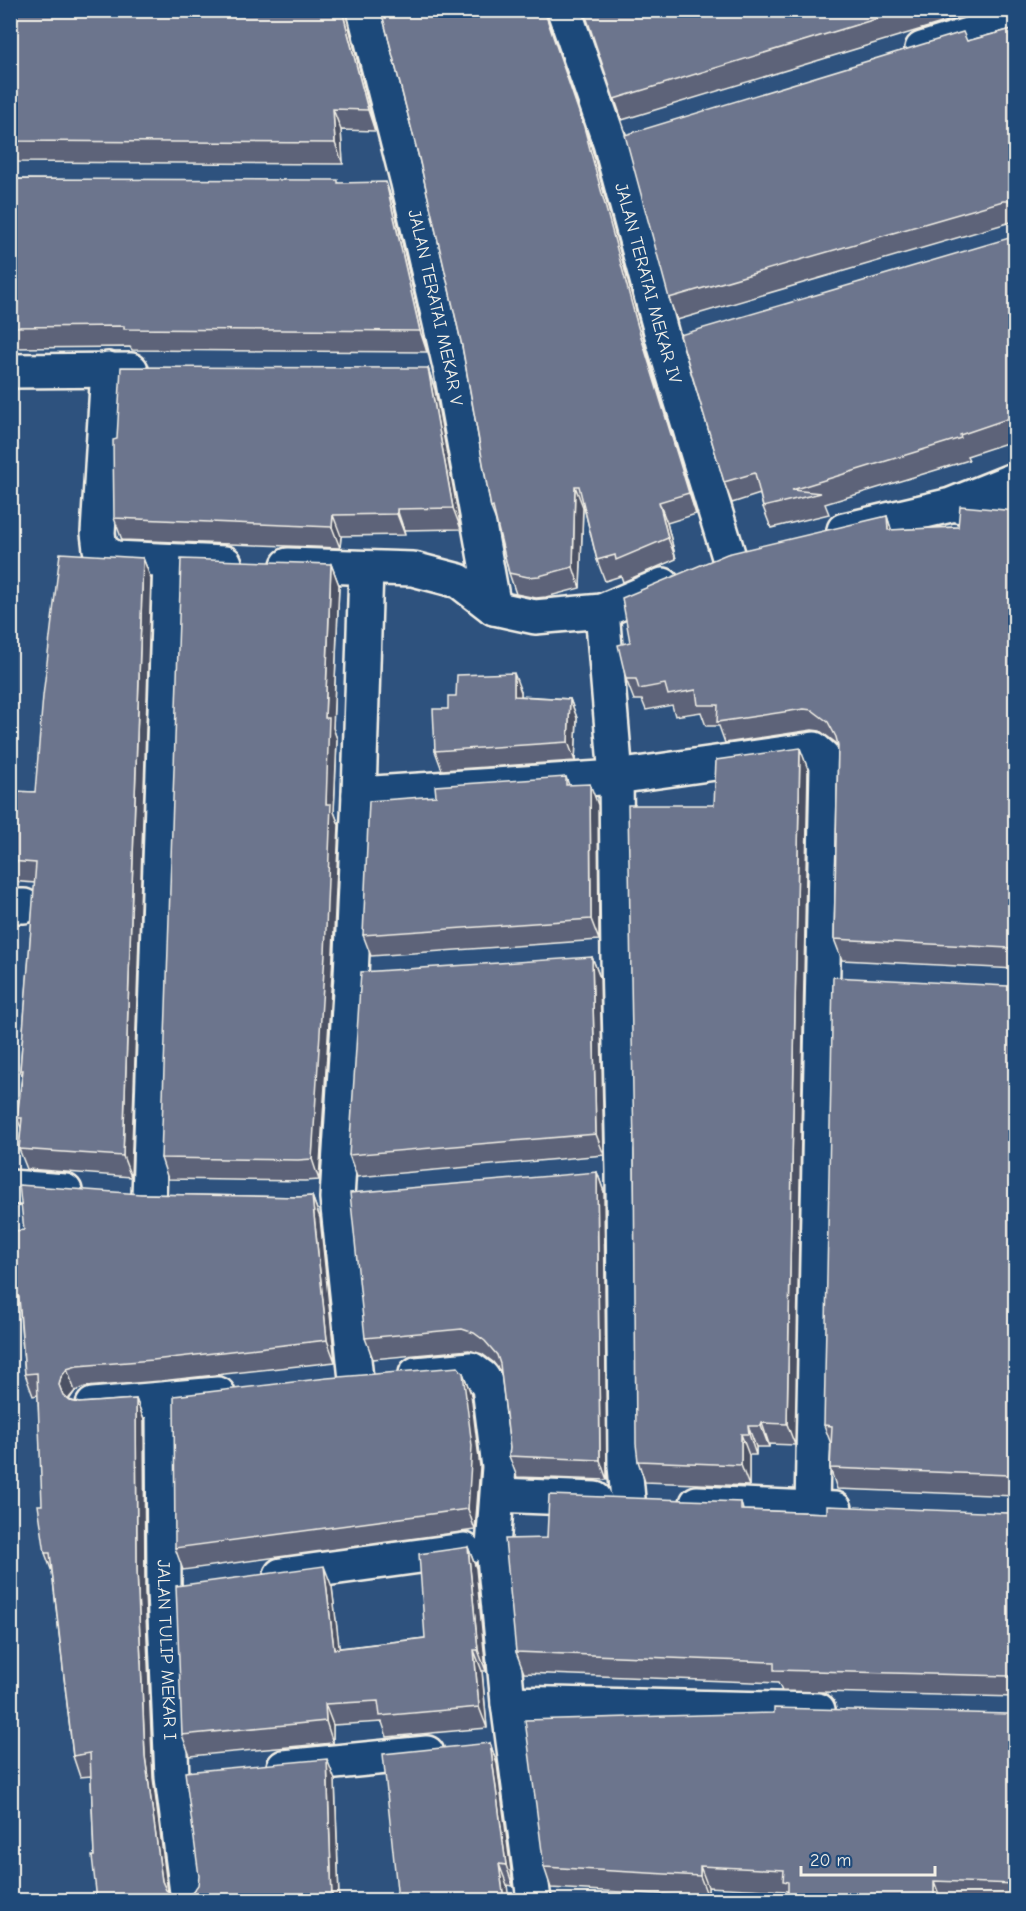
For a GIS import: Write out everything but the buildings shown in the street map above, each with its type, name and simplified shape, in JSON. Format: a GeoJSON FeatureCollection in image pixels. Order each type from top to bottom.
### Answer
{"type":"FeatureCollection","features":[{"type":"Feature","properties":{"kind":"street","name":"JALAN TERATAI MEKAR V"},"geometry":{"type":"LineString","coordinates":[[364,10],[408,183],[451,371],[494,608]]}},
{"type":"Feature","properties":{"kind":"street","name":"JALAN TERATAI MEKAR IV"},"geometry":{"type":"LineString","coordinates":[[564,10],[622,140],[676,339],[741,555],[602,611]]}},
{"type":"Feature","properties":{"kind":"street"},"geometry":{"type":"LineString","coordinates":[[892,58],[1016,20]]}},
{"type":"Feature","properties":{"kind":"street"},"geometry":{"type":"LineString","coordinates":[[373,183],[408,183]]}},
{"type":"Feature","properties":{"kind":"street"},"geometry":{"type":"LineString","coordinates":[[108,369],[98,533],[100,549],[114,558],[413,569],[459,581],[494,608],[535,617],[602,611],[616,777],[606,958],[611,1173],[628,1499]]}},
{"type":"Feature","properties":{"kind":"street"},"geometry":{"type":"LineString","coordinates":[[10,371],[156,370]]}},
{"type":"Feature","properties":{"kind":"street"},"geometry":{"type":"LineString","coordinates":[[415,371],[451,371]]}},
{"type":"Feature","properties":{"kind":"street"},"geometry":{"type":"LineString","coordinates":[[811,538],[951,505],[1016,479]]}},
{"type":"Feature","properties":{"kind":"street"},"geometry":{"type":"LineString","coordinates":[[951,505],[1016,508]]}},
{"type":"Feature","properties":{"kind":"street"},"geometry":{"type":"LineString","coordinates":[[149,1197],[170,561]]}},
{"type":"Feature","properties":{"kind":"street"},"geometry":{"type":"LineString","coordinates":[[356,1379],[335,1198],[351,976],[366,568]]}},
{"type":"Feature","properties":{"kind":"street"},"geometry":{"type":"LineString","coordinates":[[359,794],[616,777],[814,749],[823,757],[827,766],[812,1508]]}},
{"type":"Feature","properties":{"kind":"street"},"geometry":{"type":"LineString","coordinates":[[351,976],[386,974]]}},
{"type":"Feature","properties":{"kind":"street"},"geometry":{"type":"LineString","coordinates":[[822,978],[856,980]]}},
{"type":"Feature","properties":{"kind":"street"},"geometry":{"type":"LineString","coordinates":[[10,1187],[183,1198]]}},
{"type":"Feature","properties":{"kind":"street"},"geometry":{"type":"LineString","coordinates":[[322,1382],[471,1369],[482,1377],[489,1387],[499,1467],[493,1546],[508,1703],[534,1900]]}},
{"type":"Feature","properties":{"kind":"street"},"geometry":{"type":"LineString","coordinates":[[86,1406],[243,1391]]}},
{"type":"Feature","properties":{"kind":"street","name":"JALAN TULIP MEKAR I"},"geometry":{"type":"LineString","coordinates":[[163,1400],[164,1591],[184,1776],[188,1900]]}},
{"type":"Feature","properties":{"kind":"street"},"geometry":{"type":"LineString","coordinates":[[498,1495],[860,1510]]}},
{"type":"Feature","properties":{"kind":"street"},"geometry":{"type":"LineString","coordinates":[[258,1578],[493,1546]]}},
{"type":"Feature","properties":{"kind":"street"},"geometry":{"type":"LineString","coordinates":[[164,1591],[199,1586]]}},
{"type":"Feature","properties":{"kind":"street"},"geometry":{"type":"LineString","coordinates":[[508,1703],[848,1711]]}},
{"type":"Feature","properties":{"kind":"street"},"geometry":{"type":"LineString","coordinates":[[255,1769],[514,1744]]}}]}
